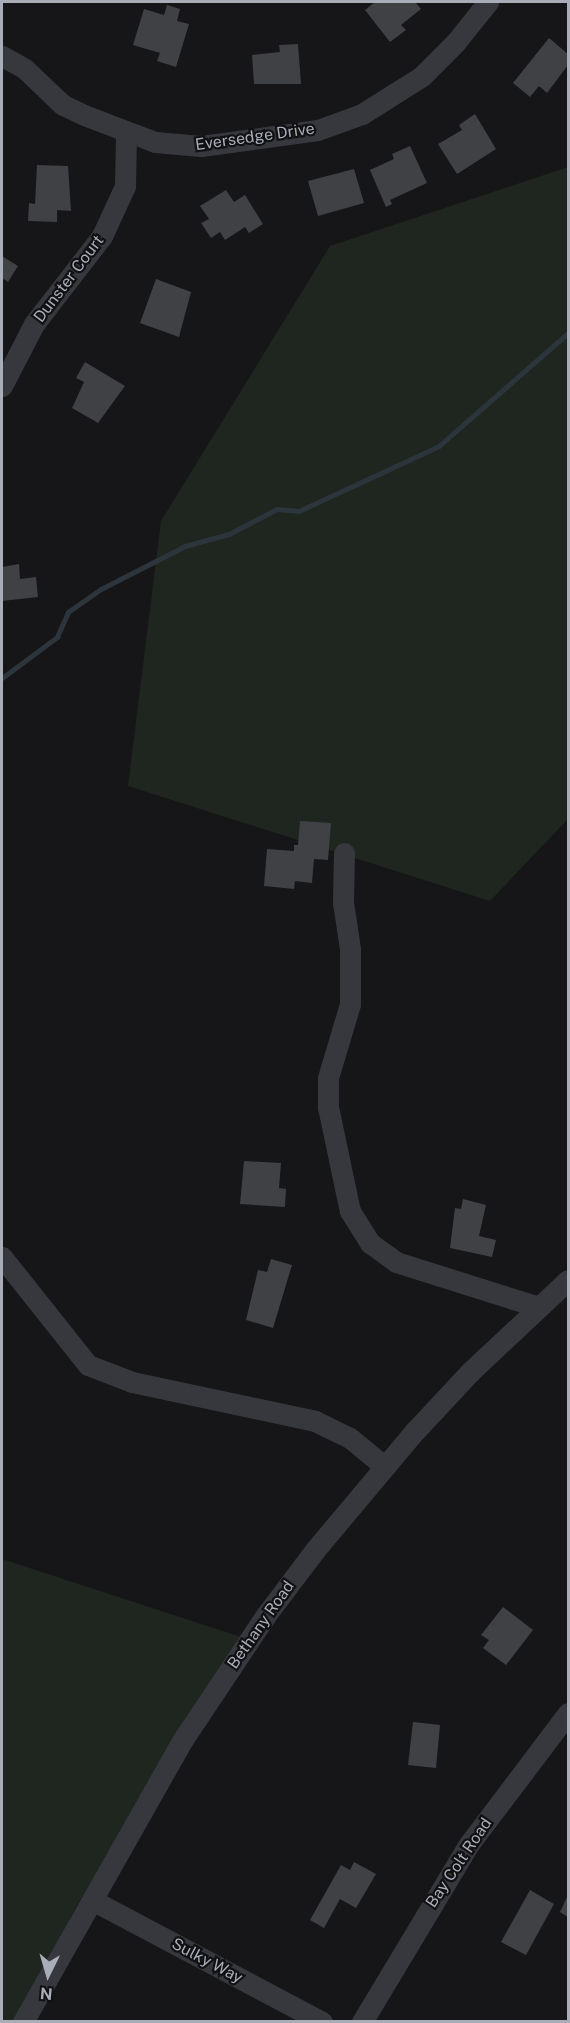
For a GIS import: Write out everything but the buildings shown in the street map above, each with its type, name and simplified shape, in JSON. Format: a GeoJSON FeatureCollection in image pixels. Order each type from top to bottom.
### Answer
{"type":"FeatureCollection","features":[{"type":"Feature","properties":{"kind":"street","name":"Eversedge Drive"},"geometry":{"type":"LineString","coordinates":[[2,56],[25,69],[63,105],[126,133],[155,142],[201,146],[272,138],[340,123],[383,103],[422,76],[455,43],[488,2]]}},
{"type":"Feature","properties":{"kind":"street","name":"Dunster Court"},"geometry":{"type":"LineString","coordinates":[[2,386],[34,324],[102,236],[126,186],[126,133]]}},
{"type":"Feature","properties":{"kind":"street"},"geometry":{"type":"LineString","coordinates":[[345,853],[343,902],[350,950],[350,1004],[328,1078],[328,1107],[350,1211],[370,1243],[396,1262],[539,1307]]}},
{"type":"Feature","properties":{"kind":"street"},"geometry":{"type":"LineString","coordinates":[[2,1257],[88,1365],[132,1382],[315,1421],[350,1438],[384,1466]]}},
{"type":"Feature","properties":{"kind":"street","name":"Bethany Road"},"geometry":{"type":"LineString","coordinates":[[24,2022],[184,1738],[266,1615],[384,1466],[470,1372],[568,1280]]}},
{"type":"Feature","properties":{"kind":"street","name":"Bay Colt Road"},"geometry":{"type":"LineString","coordinates":[[362,2022],[470,1844],[568,1713]]}},
{"type":"Feature","properties":{"kind":"street","name":"Sulky Way"},"geometry":{"type":"LineString","coordinates":[[92,1900],[322,2022]]}},
{"type":"Feature","properties":{"kind":"shaded area"},"geometry":{"type":"Polygon","coordinates":[[[568,167],[568,819],[490,901],[128,786],[161,521],[330,246],[568,167]]]}},
{"type":"Feature","properties":{"kind":"shaded area"},"geometry":{"type":"Polygon","coordinates":[[[2,1559],[241,1637],[76,1907],[18,2021],[2,2022],[2,1559]]]}},
{"type":"Feature","properties":{"kind":"waterway"},"geometry":{"type":"LineString","coordinates":[[2,678],[57,637],[68,612],[101,589],[185,546],[229,534],[277,509],[299,511],[439,446],[568,333]]}}]}
